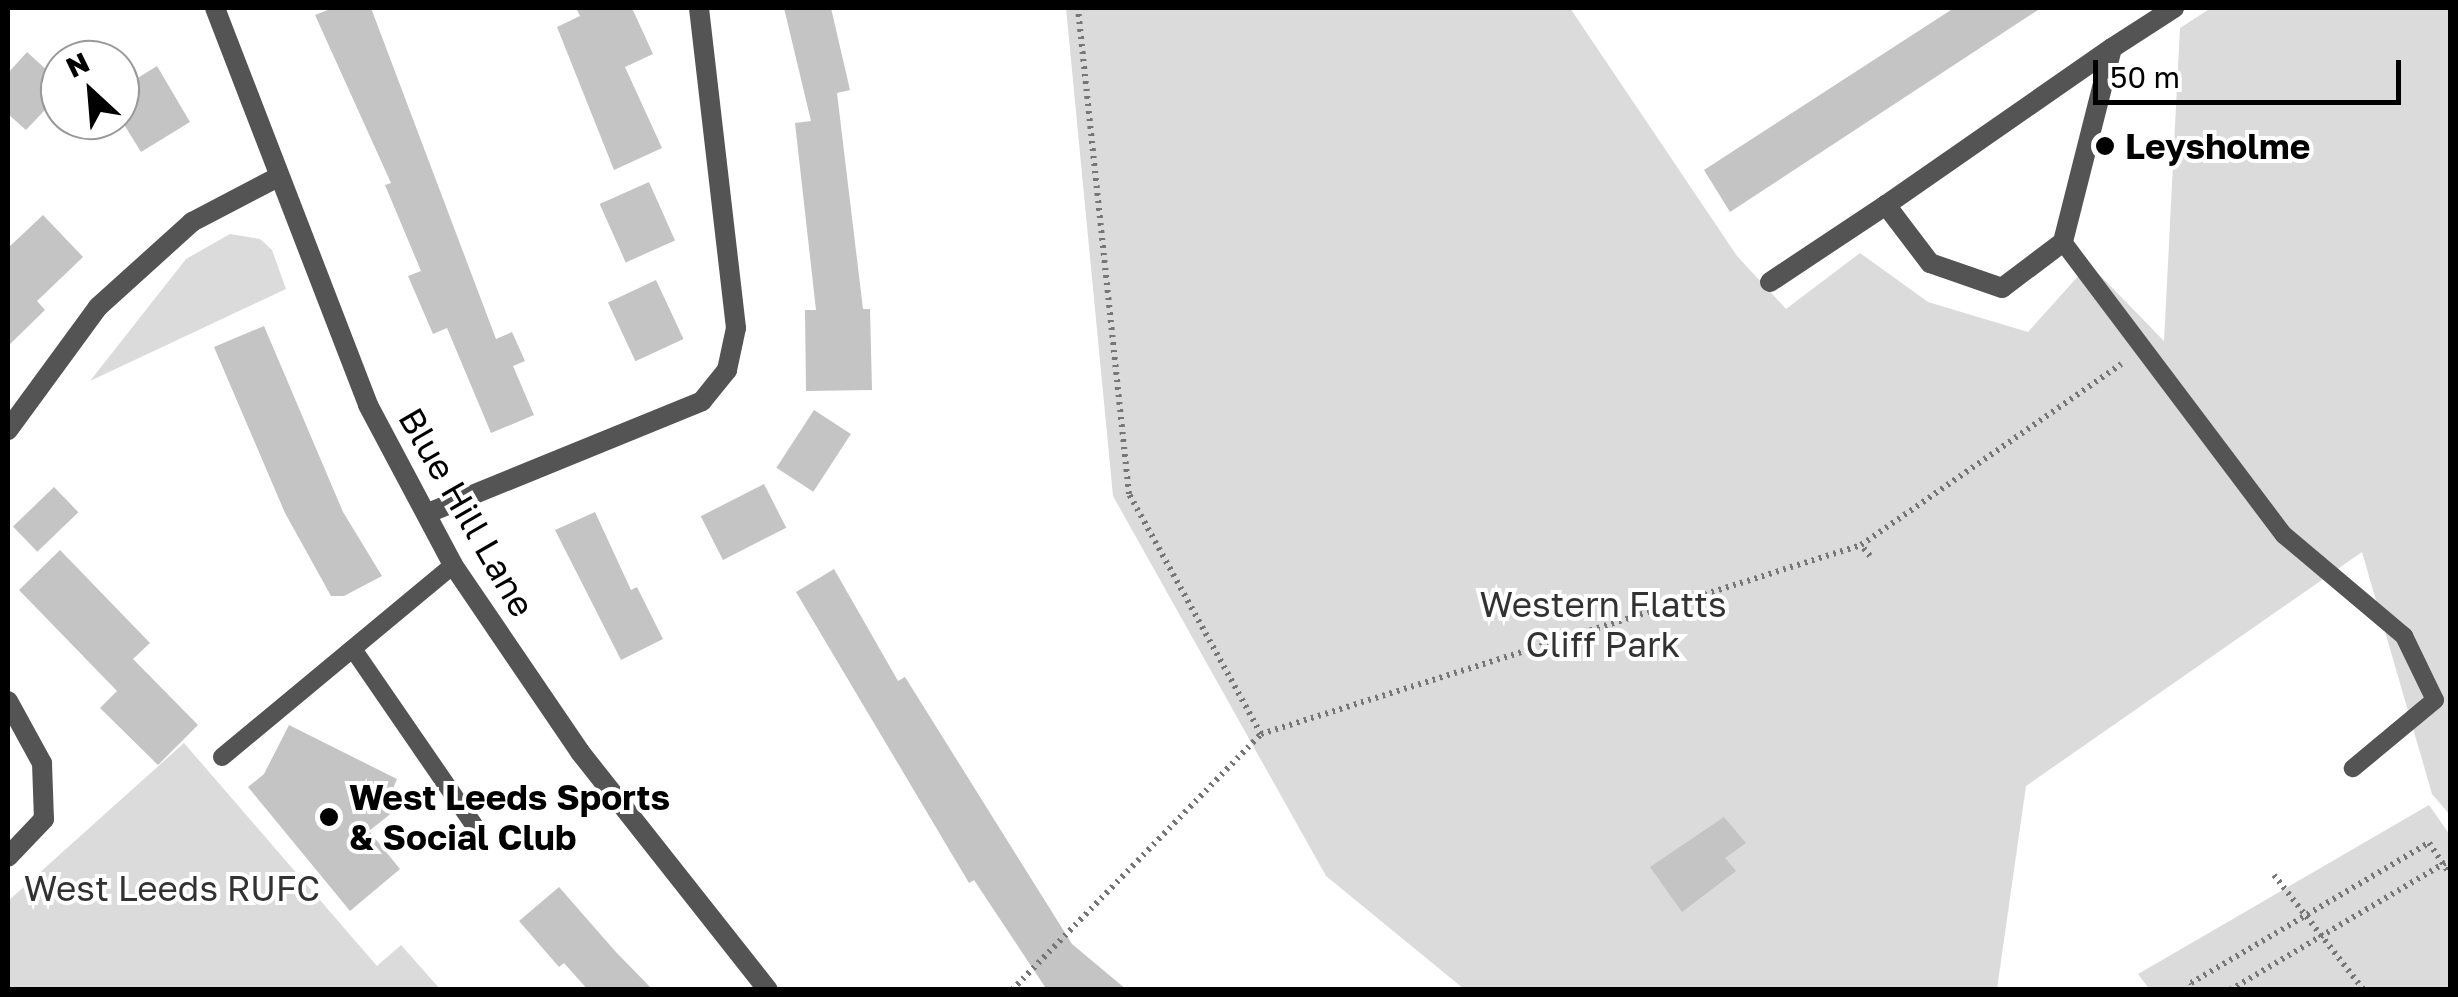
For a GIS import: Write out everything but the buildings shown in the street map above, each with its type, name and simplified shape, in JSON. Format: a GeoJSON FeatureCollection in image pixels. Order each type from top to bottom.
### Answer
{"type":"FeatureCollection","features":[{"type":"Feature","properties":{"kind":"street","name":"Blue Hill Lane"},"geometry":{"type":"LineString","coordinates":[[214,8],[368,406],[428,513],[452,565],[580,752],[768,990]]}},
{"type":"Feature","properties":{"kind":"street"},"geometry":{"type":"LineString","coordinates":[[428,513],[702,400],[727,370],[736,328],[699,8]]}},
{"type":"Feature","properties":{"kind":"street"},"geometry":{"type":"LineString","coordinates":[[1770,282],[2174,8]]}},
{"type":"Feature","properties":{"kind":"street"},"geometry":{"type":"LineString","coordinates":[[1886,205],[1930,263],[2002,288],[2062,242],[2112,48]]}},
{"type":"Feature","properties":{"kind":"street"},"geometry":{"type":"LineString","coordinates":[[8,430],[98,307],[192,222],[278,176]]}},
{"type":"Feature","properties":{"kind":"street"},"geometry":{"type":"LineString","coordinates":[[8,702],[42,763],[44,819],[8,857]]}},
{"type":"Feature","properties":{"kind":"lane"},"geometry":{"type":"LineString","coordinates":[[2062,242],[2284,535],[2404,636],[2435,700],[2353,768]]}},
{"type":"Feature","properties":{"kind":"lane"},"geometry":{"type":"LineString","coordinates":[[222,757],[452,565]]}},
{"type":"Feature","properties":{"kind":"lane"},"geometry":{"type":"LineString","coordinates":[[352,649],[479,832]]}},
{"type":"Feature","properties":{"kind":"path"},"geometry":{"type":"LineString","coordinates":[[1078,8],[1129,494],[1261,734]]}},
{"type":"Feature","properties":{"kind":"path"},"geometry":{"type":"LineString","coordinates":[[1012,990],[1261,734],[1861,545],[2142,348]]}},
{"type":"Feature","properties":{"kind":"path"},"geometry":{"type":"LineString","coordinates":[[1861,545],[1870,556]]}},
{"type":"Feature","properties":{"kind":"path"},"geometry":{"type":"LineString","coordinates":[[2196,990],[2191,983],[2429,843],[2447,862],[2450,874]]}},
{"type":"Feature","properties":{"kind":"path"},"geometry":{"type":"LineString","coordinates":[[2230,990],[2447,862]]}},
{"type":"Feature","properties":{"kind":"path"},"geometry":{"type":"LineString","coordinates":[[2274,875],[2364,990]]}},
{"type":"Feature","properties":{"kind":"green space","name":"Western Flatts Cliff Park"},"geometry":{"type":"Polygon","coordinates":[[[1066,8],[1570,8],[1737,256],[1786,309],[1860,253],[1928,302],[2028,332],[2089,264],[2164,341],[2180,28],[2211,8],[2450,8],[2450,815],[2432,794],[2362,552],[2026,786],[1997,989],[1464,989],[1326,876],[1113,496],[1066,8]]]}},
{"type":"Feature","properties":{"kind":"green space"},"geometry":{"type":"Polygon","coordinates":[[[230,234],[260,239],[272,250],[286,289],[90,381],[186,259],[230,234]]]}},
{"type":"Feature","properties":{"kind":"green space","name":"West Leeds RUFC"},"geometry":{"type":"Polygon","coordinates":[[[184,743],[377,966],[401,945],[440,989],[8,989],[8,901],[184,743]]]}},
{"type":"Feature","properties":{"kind":"green space"},"geometry":{"type":"Polygon","coordinates":[[[2429,805],[2450,835],[2450,989],[2150,990],[2138,974],[2429,805]]]}},
{"type":"Feature","properties":{"kind":"place","name":"Leysholme"},"geometry":{"type":"Point","coordinates":[2105,146]}},
{"type":"Feature","properties":{"kind":"place","name":"West Leeds Sports & Social Club"},"geometry":{"type":"Point","coordinates":[329,817]}}]}
